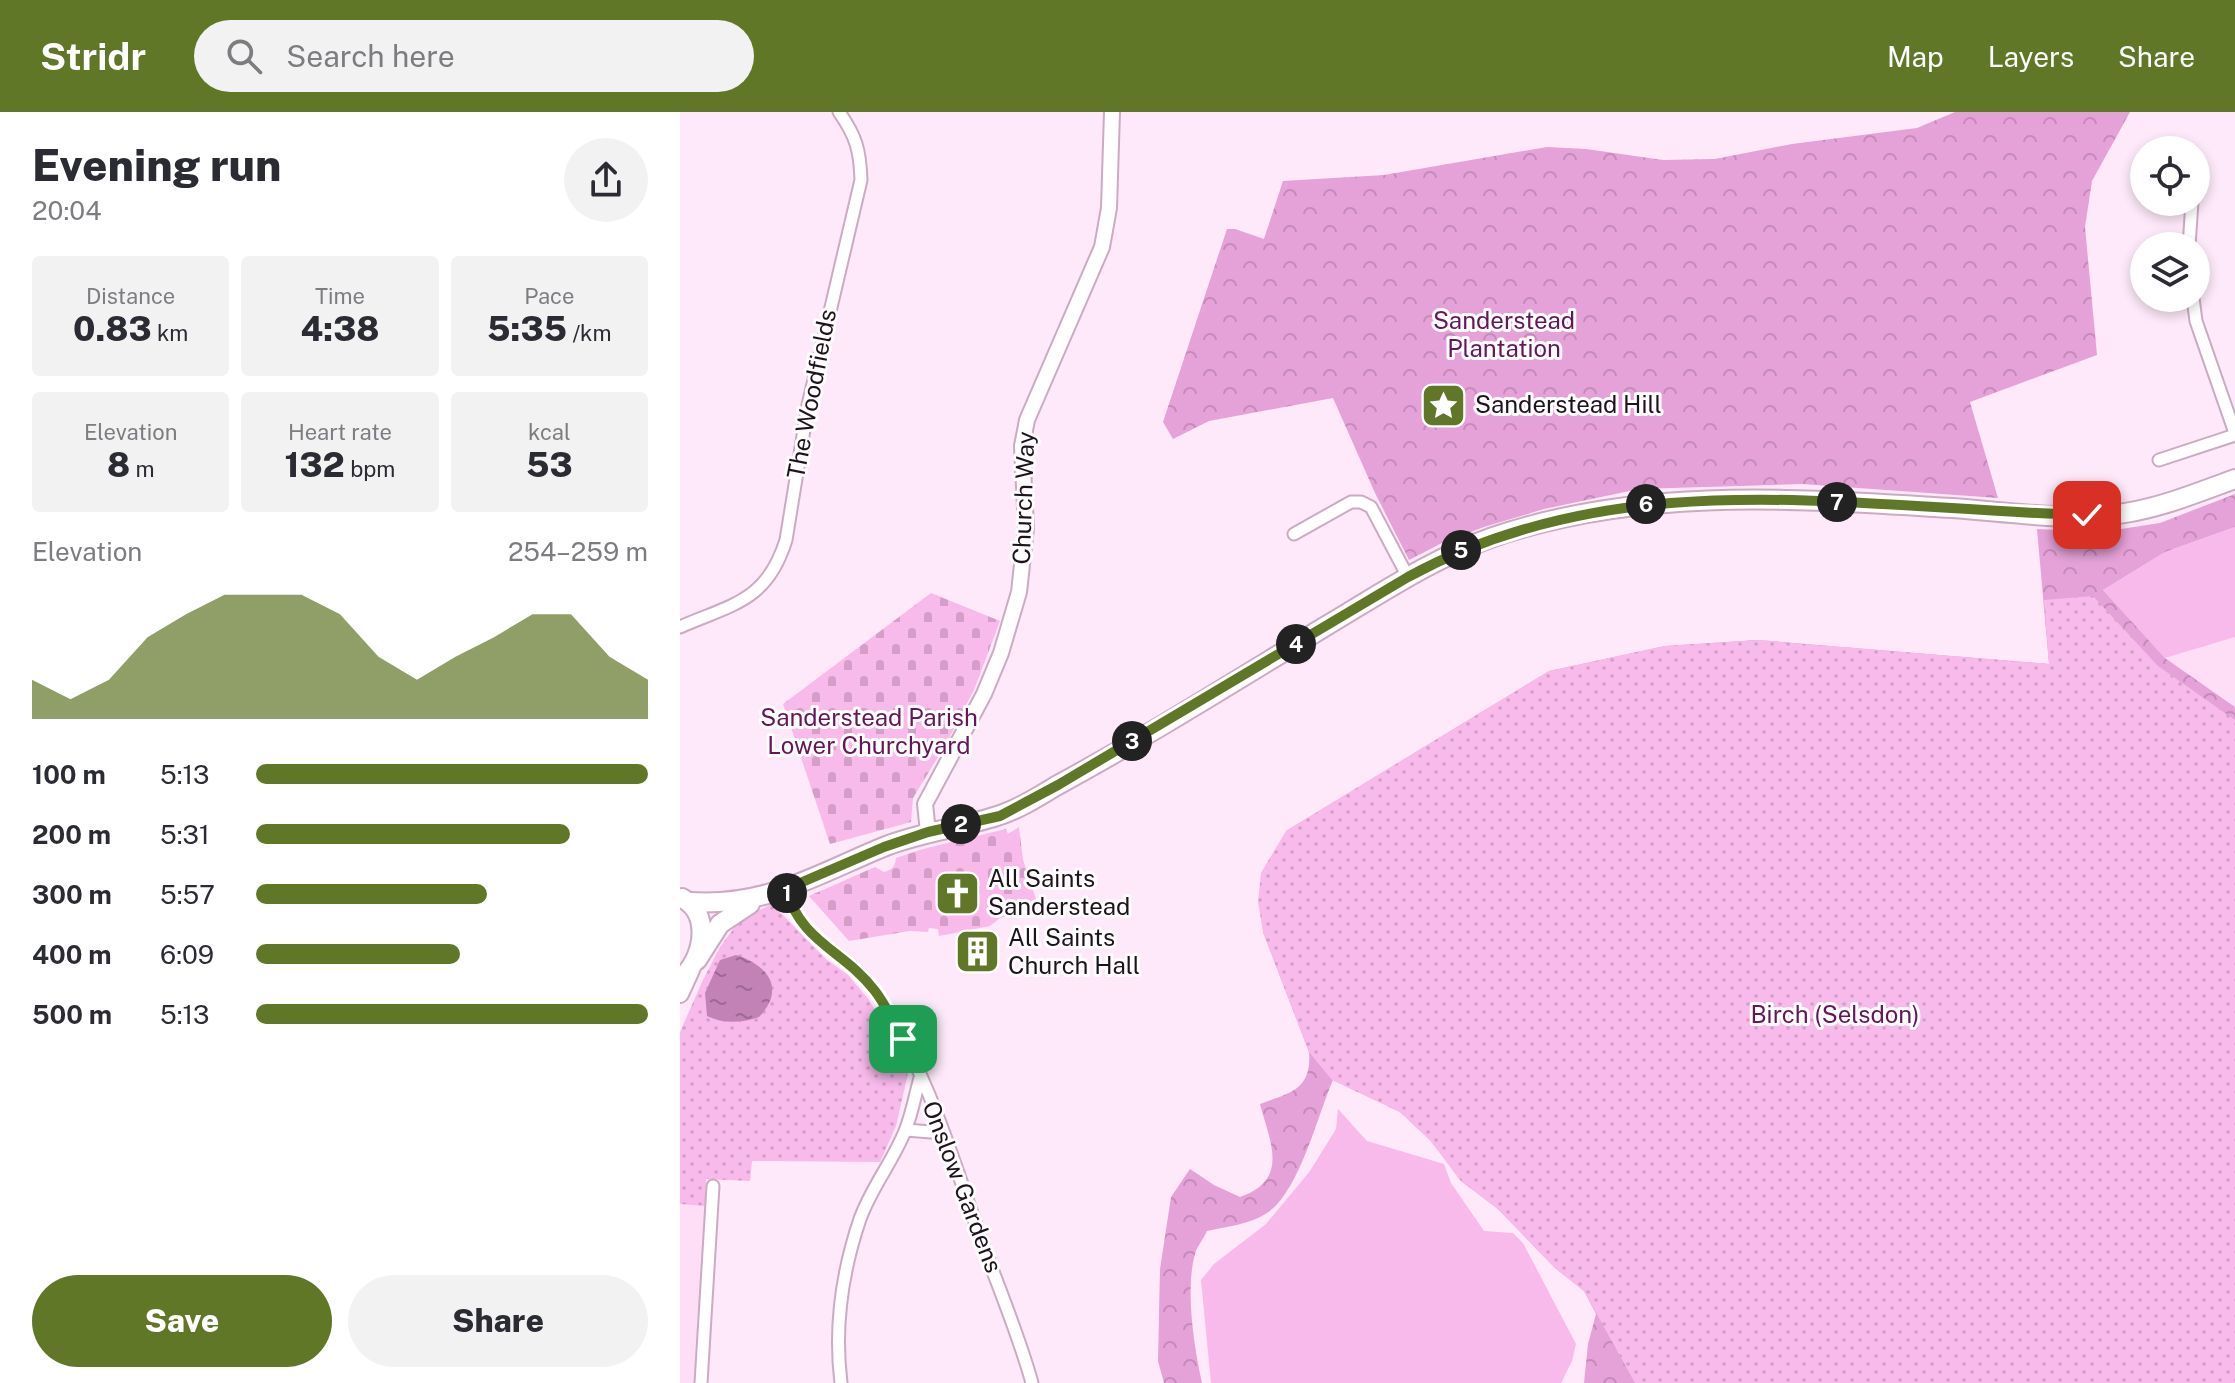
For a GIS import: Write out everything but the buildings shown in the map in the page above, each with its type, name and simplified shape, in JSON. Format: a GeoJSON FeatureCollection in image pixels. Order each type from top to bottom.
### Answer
{"type":"FeatureCollection","features":[{"type":"Feature","properties":{"kind":"main road"},"geometry":{"type":"LineString","coordinates":[[685,899],[725,903],[767,895],[928,832],[1000,816],[1048,791],[1408,577],[1455,552],[1547,522],[1640,504],[1731,499],[2122,514],[2160,505],[2235,479]]}},
{"type":"Feature","properties":{"kind":"main road"},"geometry":{"type":"LineString","coordinates":[[689,969],[720,924],[767,895]]}},
{"type":"Feature","properties":{"kind":"main road"},"geometry":{"type":"LineString","coordinates":[[680,994],[702,939],[701,927],[685,899]]}},
{"type":"Feature","properties":{"kind":"street","name":"The Woodfields"},"geometry":{"type":"LineString","coordinates":[[680,627],[752,596],[769,578],[783,550],[808,405],[861,180],[860,157],[853,132],[839,112]]}},
{"type":"Feature","properties":{"kind":"street","name":"Church Way"},"geometry":{"type":"LineString","coordinates":[[928,832],[925,804],[984,694],[1001,653],[1019,592],[1026,528],[1022,446],[1027,420],[1102,247],[1109,208],[1112,112]]}},
{"type":"Feature","properties":{"kind":"street"},"geometry":{"type":"LineString","coordinates":[[2159,460],[2235,434],[2195,312]]}},
{"type":"Feature","properties":{"kind":"street"},"geometry":{"type":"LineString","coordinates":[[1294,534],[1351,502],[1361,502],[1371,507],[1408,577]]}},
{"type":"Feature","properties":{"kind":"street","name":"Onslow Gardens"},"geometry":{"type":"LineString","coordinates":[[786,889],[791,907],[801,923],[876,992],[903,1039],[943,1133],[1032,1383]]}},
{"type":"Feature","properties":{"kind":"street"},"geometry":{"type":"LineString","coordinates":[[841,1383],[837,1355],[838,1309],[847,1269],[861,1217],[906,1130],[920,1078]]}},
{"type":"Feature","properties":{"kind":"street"},"geometry":{"type":"LineString","coordinates":[[906,1130],[943,1133]]}},
{"type":"Feature","properties":{"kind":"street"},"geometry":{"type":"LineString","coordinates":[[701,1383],[713,1186]]}},
{"type":"Feature","properties":{"kind":"shaded area"},"geometry":{"type":"Polygon","coordinates":[[[2235,637],[2235,707],[2165,658],[2235,637]]]}},
{"type":"Feature","properties":{"kind":"shaded area"},"geometry":{"type":"Polygon","coordinates":[[[680,1204],[705,1206],[696,1383],[680,1383],[680,1204]]]}},
{"type":"Feature","properties":{"kind":"green space","name":"Sanderstead Plantation"},"geometry":{"type":"Polygon","coordinates":[[[1955,112],[2130,112],[2092,181],[2085,227],[2097,355],[1970,402],[1998,498],[1802,484],[1639,489],[1544,509],[1484,527],[1409,560],[1333,398],[1209,421],[1173,439],[1163,422],[1227,229],[1264,239],[1283,181],[1384,175],[1547,147],[1663,160],[1715,159],[1792,144],[1917,128],[1955,112]]]}},
{"type":"Feature","properties":{"kind":"green space"},"geometry":{"type":"Polygon","coordinates":[[[2235,494],[2235,527],[2165,552],[2103,590],[2165,658],[2235,707],[2235,774],[1286,831],[1549,671],[1665,646],[1758,640],[2049,664],[2037,529],[2102,532],[2160,523],[2235,494]]]}},
{"type":"Feature","properties":{"kind":"green space"},"geometry":{"type":"Polygon","coordinates":[[[2235,527],[2235,637],[2165,658],[2103,590],[2165,552],[2235,527]]]}},
{"type":"Feature","properties":{"kind":"green space","name":"Sanderstead Parish Lower Churchyard"},"geometry":{"type":"Polygon","coordinates":[[[931,593],[1000,621],[974,690],[913,798],[911,822],[830,844],[783,704],[931,593]]]}},
{"type":"Feature","properties":{"kind":"green space","name":"Birch (Selsdon)"},"geometry":{"type":"Polygon","coordinates":[[[2093,596],[2158,666],[2235,720],[2235,1383],[1635,1383],[1584,1291],[1555,1268],[1498,1209],[1461,1181],[1431,1141],[1400,1112],[1332,1080],[1309,1052],[1263,932],[1258,902],[1261,873],[1286,831],[1549,671],[1665,646],[1758,640],[2049,664],[2044,600],[2093,596]]]}},
{"type":"Feature","properties":{"kind":"green space"},"geometry":{"type":"Polygon","coordinates":[[[1019,827],[1023,860],[1039,908],[1000,918],[990,926],[939,936],[938,929],[929,928],[928,932],[910,931],[849,941],[809,896],[875,867],[884,872],[889,870],[896,858],[923,849],[1006,829],[1008,834],[1019,827]]]}},
{"type":"Feature","properties":{"kind":"green space"},"geometry":{"type":"Polygon","coordinates":[[[772,904],[826,959],[848,975],[870,1001],[909,1069],[896,1126],[880,1162],[752,1161],[750,1181],[706,1179],[705,1206],[680,1204],[680,1032],[720,947],[734,928],[751,914],[772,904]]]}},
{"type":"Feature","properties":{"kind":"green space"},"geometry":{"type":"Polygon","coordinates":[[[1280,929],[1741,1383],[1584,1383],[1588,1344],[1596,1314],[1584,1291],[1555,1268],[1498,1209],[1461,1181],[1431,1141],[1400,1112],[1333,1080],[1298,1171],[1278,1203],[1253,1220],[1207,1231],[1195,1254],[1191,1284],[1194,1336],[1202,1383],[1164,1383],[1158,1361],[1160,1269],[1171,1197],[1190,1169],[1240,1197],[1256,1190],[1266,1181],[1272,1158],[1260,1104],[1289,1093],[1307,1075],[1309,1052],[1263,932],[1280,929]]]}},
{"type":"Feature","properties":{"kind":"green space"},"geometry":{"type":"Polygon","coordinates":[[[1338,1109],[1367,1141],[1444,1164],[1451,1183],[1484,1231],[1513,1233],[1523,1243],[1576,1344],[1561,1383],[1211,1383],[1201,1280],[1214,1264],[1266,1224],[1310,1171],[1336,1129],[1338,1109]]]}},
{"type":"Feature","properties":{"kind":"water"},"geometry":{"type":"Polygon","coordinates":[[[736,955],[757,965],[770,979],[771,997],[759,1017],[733,1022],[713,1019],[707,1016],[705,993],[720,960],[736,955]]]}},
{"type":"Feature","properties":{"kind":"place","name":"Sanderstead Hill"},"geometry":{"type":"Point","coordinates":[1444,405]}},
{"type":"Feature","properties":{"kind":"place","name":"All Saints Sanderstead"},"geometry":{"type":"Point","coordinates":[957,893]}},
{"type":"Feature","properties":{"kind":"place","name":"All Saints Church Hall"},"geometry":{"type":"Point","coordinates":[977,952]}},
{"type":"Feature","properties":{"kind":"route"},"geometry":{"type":"LineString","coordinates":[[903,1039],[876,992],[801,923],[791,907],[786,889],[884,847],[928,832],[1000,816],[1179,715],[1455,552],[1547,522],[1640,504],[1731,499],[1804,500],[2087,515]]}}]}
